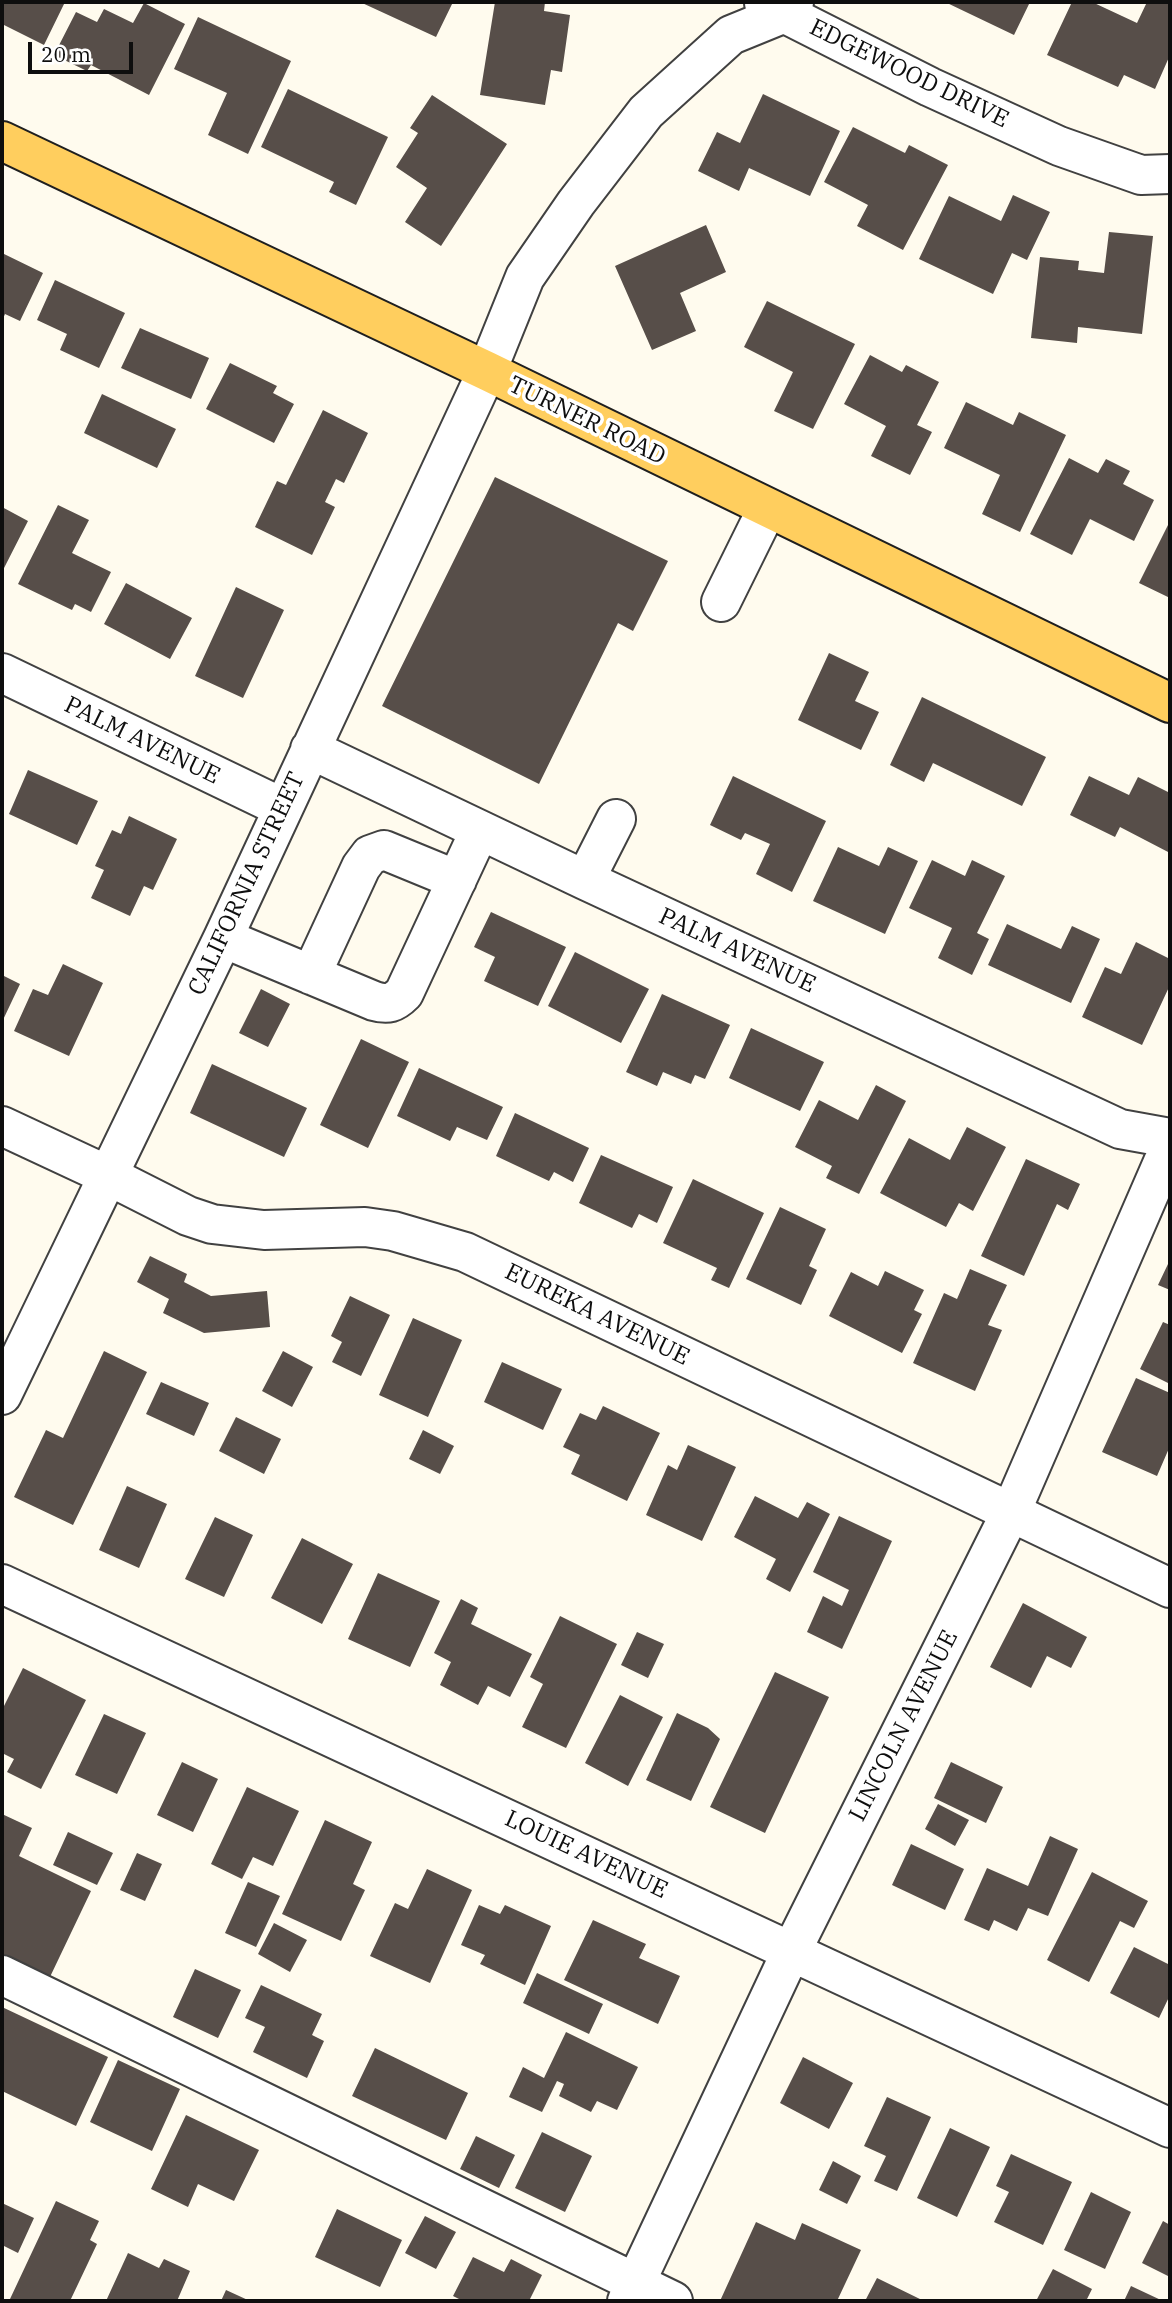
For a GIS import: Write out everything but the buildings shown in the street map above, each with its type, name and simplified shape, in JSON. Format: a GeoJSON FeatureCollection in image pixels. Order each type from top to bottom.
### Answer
{"type":"FeatureCollection","features":[{"type":"Feature","properties":{"kind":"main road","name":"TURNER ROAD"},"geometry":{"type":"LineString","coordinates":[[2,141],[486,371],[1170,704]]}},
{"type":"Feature","properties":{"kind":"street","name":"EDGEWOOD DRIVE"},"geometry":{"type":"LineString","coordinates":[[486,371],[525,277],[576,203],[646,112],[731,35],[780,5],[930,86],[1059,146],[1141,175],[1170,174]]}},
{"type":"Feature","properties":{"kind":"street","name":"CALIFORNIA STREET"},"geometry":{"type":"LineString","coordinates":[[2,1395],[223,938],[486,371]]}},
{"type":"Feature","properties":{"kind":"street"},"geometry":{"type":"LineString","coordinates":[[722,602],[767,509]]}},
{"type":"Feature","properties":{"kind":"street","name":"PALM AVENUE"},"geometry":{"type":"LineString","coordinates":[[2,673],[283,808]]}},
{"type":"Feature","properties":{"kind":"street","name":"PALM AVENUE"},"geometry":{"type":"LineString","coordinates":[[310,749],[1120,1129],[1170,1138]]}},
{"type":"Feature","properties":{"kind":"street"},"geometry":{"type":"LineString","coordinates":[[585,880],[616,819]]}},
{"type":"Feature","properties":{"kind":"street"},"geometry":{"type":"LineString","coordinates":[[223,938],[374,1001],[386,1004],[395,1001],[404,993],[480,830]]}},
{"type":"Feature","properties":{"kind":"street"},"geometry":{"type":"LineString","coordinates":[[312,975],[361,867],[370,855],[384,850],[457,880]]}},
{"type":"Feature","properties":{"kind":"street","name":"EUREKA AVENUE"},"geometry":{"type":"LineString","coordinates":[[2,1126],[188,1216],[212,1224],[264,1230],[365,1227],[393,1231],[466,1252],[1170,1588]]}},
{"type":"Feature","properties":{"kind":"street","name":"LINCOLN AVENUE"},"geometry":{"type":"LineString","coordinates":[[631,2292],[792,1950],[1011,1512],[1170,1146]]}},
{"type":"Feature","properties":{"kind":"street","name":"LOUIE AVENUE"},"geometry":{"type":"LineString","coordinates":[[2,1584],[1170,2128]]}},
{"type":"Feature","properties":{"kind":"street"},"geometry":{"type":"LineString","coordinates":[[2,1975],[631,2292],[673,2301]]}}]}
